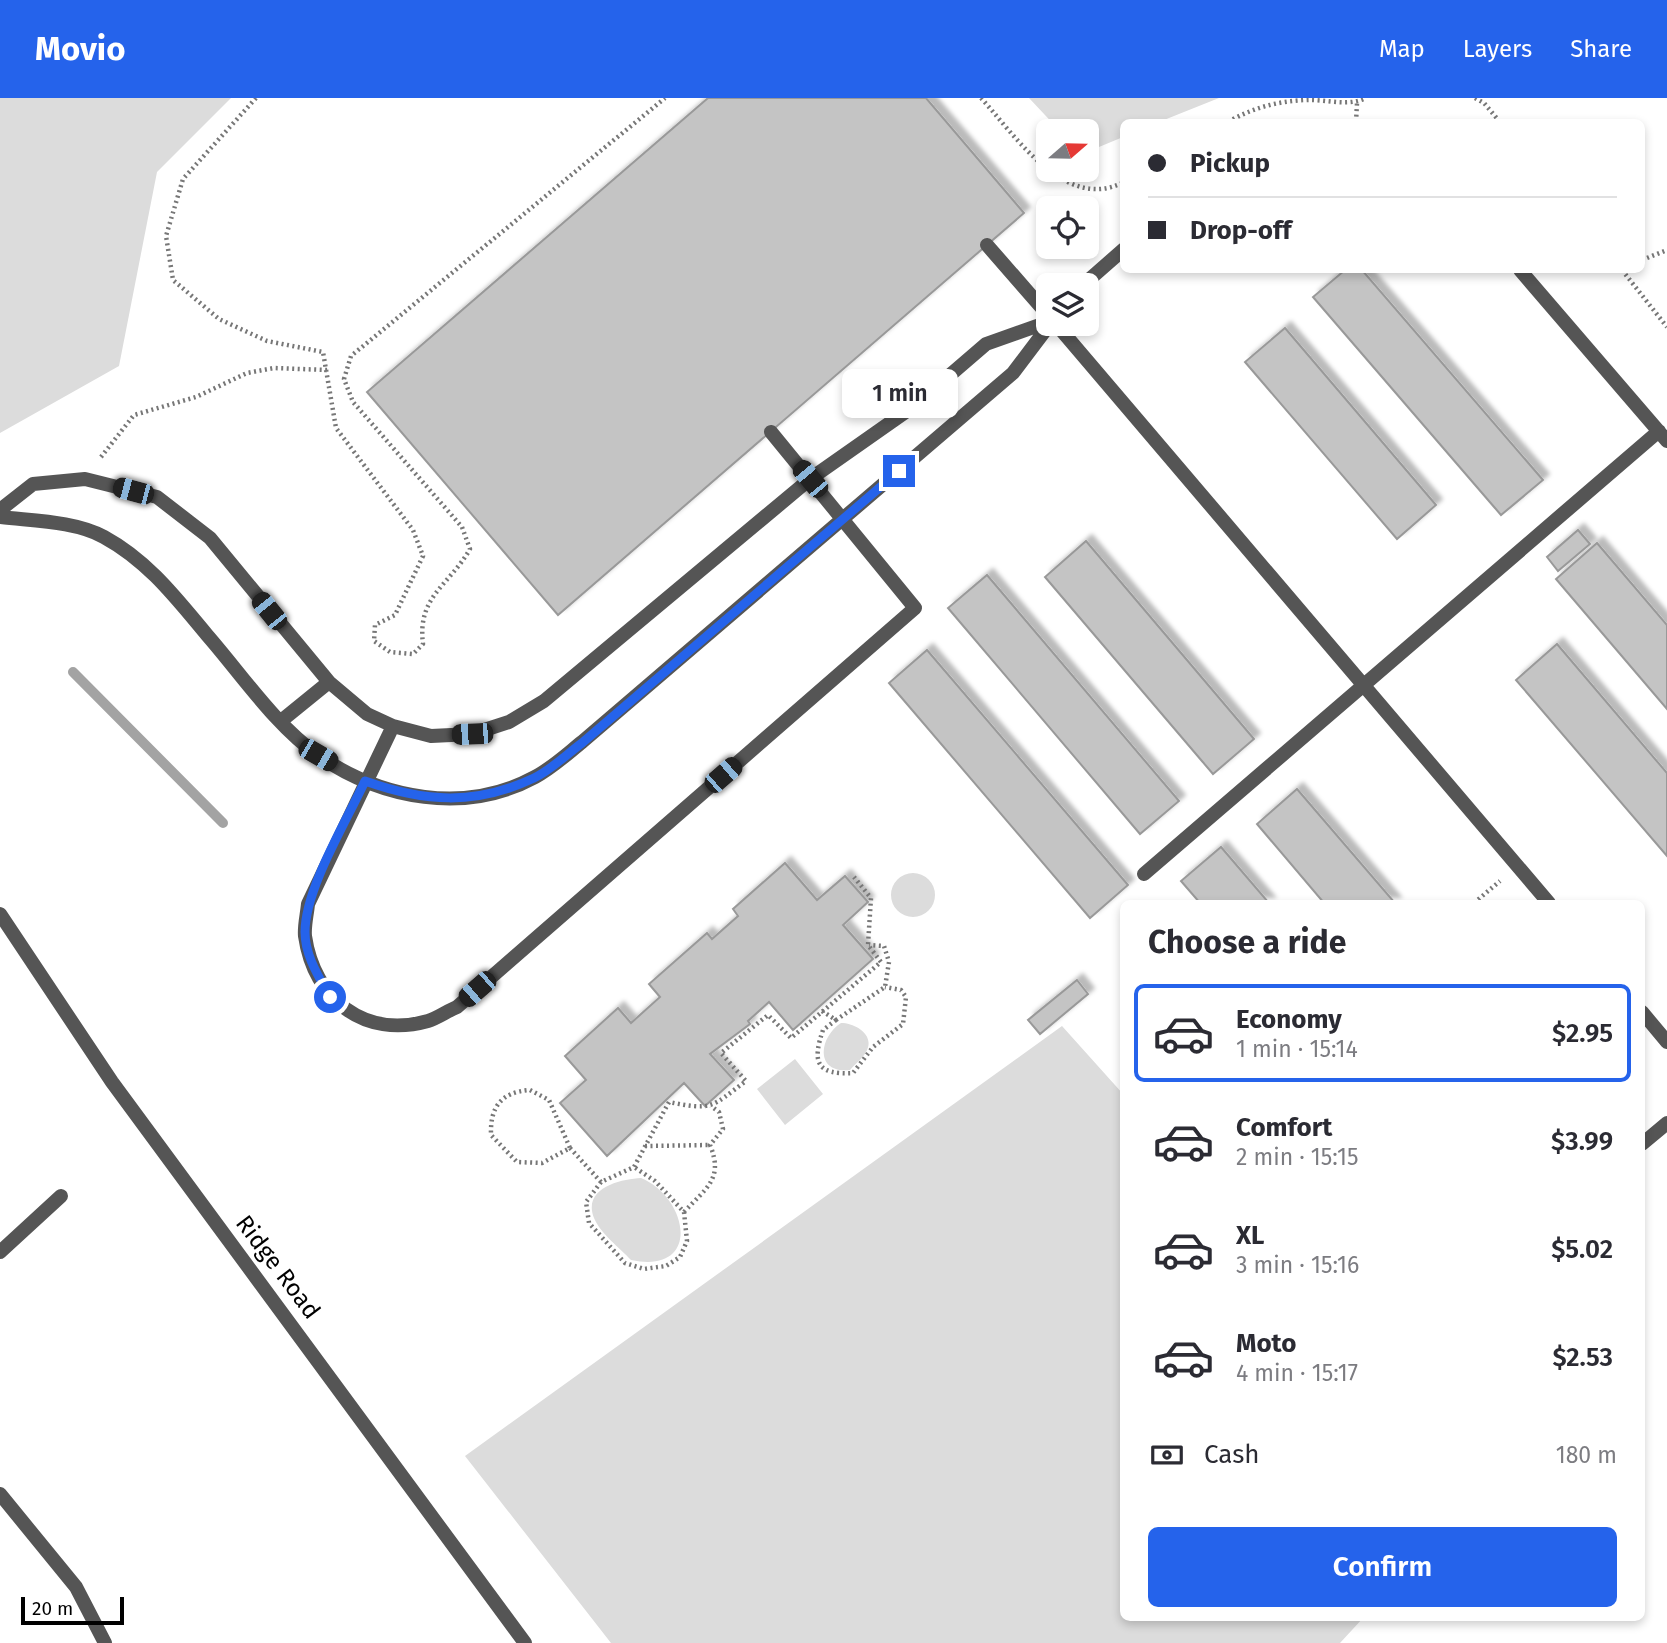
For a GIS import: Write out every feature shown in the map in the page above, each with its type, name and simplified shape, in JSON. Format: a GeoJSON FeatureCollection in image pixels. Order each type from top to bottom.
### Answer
{"type":"FeatureCollection","features":[{"type":"Feature","properties":{"kind":"street"},"geometry":{"type":"LineString","coordinates":[[987,245],[1036,301]]}},
{"type":"Feature","properties":{"kind":"street"},"geometry":{"type":"LineString","coordinates":[[1097,273],[1120,253]]}},
{"type":"Feature","properties":{"kind":"street"},"geometry":{"type":"LineString","coordinates":[[1144,874],[1364,685],[1663,436],[1523,273]]}},
{"type":"Feature","properties":{"kind":"street"},"geometry":{"type":"LineString","coordinates":[[0,510],[33,484],[85,479],[158,497],[210,538],[329,682],[367,714],[393,726],[431,736],[472,734],[509,722],[544,701],[810,479],[914,406],[986,344],[1036,327]]}},
{"type":"Feature","properties":{"kind":"street"},"geometry":{"type":"LineString","coordinates":[[0,517],[58,524],[101,535],[148,566],[281,721],[318,755],[365,781],[403,795],[446,800],[491,794],[535,777],[582,743],[1013,373],[1040,336]]}},
{"type":"Feature","properties":{"kind":"street"},"geometry":{"type":"LineString","coordinates":[[1066,336],[1546,900]]}},
{"type":"Feature","properties":{"kind":"street"},"geometry":{"type":"LineString","coordinates":[[393,726],[308,904],[305,934],[312,966],[330,997],[357,1017],[392,1026],[428,1021],[457,1007],[915,608],[771,432]]}},
{"type":"Feature","properties":{"kind":"street"},"geometry":{"type":"LineString","coordinates":[[281,721],[329,682]]}},
{"type":"Feature","properties":{"kind":"street","name":"Ridge Road"},"geometry":{"type":"LineString","coordinates":[[0,914],[113,1082],[525,1643]]}},
{"type":"Feature","properties":{"kind":"street"},"geometry":{"type":"LineString","coordinates":[[1645,1016],[1667,1042]]}},
{"type":"Feature","properties":{"kind":"street"},"geometry":{"type":"LineString","coordinates":[[1645,1141],[1667,1123]]}},
{"type":"Feature","properties":{"kind":"street"},"geometry":{"type":"LineString","coordinates":[[0,1252],[61,1196]]}},
{"type":"Feature","properties":{"kind":"street"},"geometry":{"type":"LineString","coordinates":[[0,1494],[76,1587],[106,1643]]}},
{"type":"Feature","properties":{"kind":"path"},"geometry":{"type":"LineString","coordinates":[[256,98],[183,179],[166,236],[173,280],[219,319],[267,341],[323,352],[336,428],[413,530],[423,555],[395,615],[375,625],[374,641],[390,652],[413,654],[423,643],[420,624],[429,597],[460,566],[470,549],[462,527],[353,402],[344,379],[351,356],[665,98]]}},
{"type":"Feature","properties":{"kind":"path"},"geometry":{"type":"LineString","coordinates":[[981,98],[1051,173],[1082,189],[1112,188],[1120,184]]}},
{"type":"Feature","properties":{"kind":"path"},"geometry":{"type":"LineString","coordinates":[[1233,119],[1251,108],[1305,100],[1357,103],[1366,98]]}},
{"type":"Feature","properties":{"kind":"path"},"geometry":{"type":"LineString","coordinates":[[1475,98],[1484,103],[1497,119]]}},
{"type":"Feature","properties":{"kind":"path"},"geometry":{"type":"LineString","coordinates":[[1356,119],[1357,103]]}},
{"type":"Feature","properties":{"kind":"path"},"geometry":{"type":"LineString","coordinates":[[1645,259],[1667,250]]}},
{"type":"Feature","properties":{"kind":"path"},"geometry":{"type":"LineString","coordinates":[[1624,273],[1667,327]]}},
{"type":"Feature","properties":{"kind":"path"},"geometry":{"type":"LineString","coordinates":[[85,479],[134,415],[196,397],[247,373],[274,368],[327,370]]}},
{"type":"Feature","properties":{"kind":"path"},"geometry":{"type":"LineString","coordinates":[[634,1167],[655,1181],[684,1212],[687,1241],[680,1257],[666,1266],[644,1269],[625,1263],[589,1223],[586,1202],[601,1182],[634,1167],[669,1102],[701,1108],[711,1106],[746,1081],[721,1053],[768,1015],[791,1038],[881,962],[868,945],[871,898],[854,877]]}},
{"type":"Feature","properties":{"kind":"path"},"geometry":{"type":"LineString","coordinates":[[1477,900],[1503,878]]}},
{"type":"Feature","properties":{"kind":"path"},"geometry":{"type":"LineString","coordinates":[[868,945],[884,946],[889,962],[885,987]]}},
{"type":"Feature","properties":{"kind":"path"},"geometry":{"type":"LineString","coordinates":[[885,987],[901,990],[906,997],[903,1024],[873,1047],[853,1073],[833,1074],[821,1068],[816,1057],[823,1030],[885,987]]}},
{"type":"Feature","properties":{"kind":"path"},"geometry":{"type":"LineString","coordinates":[[822,1011],[836,1020]]}},
{"type":"Feature","properties":{"kind":"path"},"geometry":{"type":"LineString","coordinates":[[570,1148],[542,1163],[517,1162],[491,1135],[490,1115],[500,1101],[519,1091],[530,1090],[549,1100],[570,1148],[601,1182]]}},
{"type":"Feature","properties":{"kind":"path"},"geometry":{"type":"LineString","coordinates":[[710,1145],[723,1129],[719,1112],[711,1106]]}},
{"type":"Feature","properties":{"kind":"path"},"geometry":{"type":"LineString","coordinates":[[645,1146],[710,1145]]}},
{"type":"Feature","properties":{"kind":"path"},"geometry":{"type":"LineString","coordinates":[[684,1212],[714,1180],[717,1162],[710,1145]]}},
{"type":"Feature","properties":{"kind":"shaded area"},"geometry":{"type":"Polygon","coordinates":[[[0,98],[231,98],[157,172],[119,366],[0,433],[0,98]]]}},
{"type":"Feature","properties":{"kind":"shaded area"},"geometry":{"type":"Polygon","coordinates":[[[1029,98],[1219,98],[1166,119],[1120,119],[1120,138],[1099,147],[1099,119],[1049,119],[1029,98]]]}},
{"type":"Feature","properties":{"kind":"shaded area"},"geometry":{"type":"Polygon","coordinates":[[[913,873],[929,879],[935,895],[929,911],[913,917],[897,911],[891,895],[897,879],[913,873]]]}},
{"type":"Feature","properties":{"kind":"shaded area"},"geometry":{"type":"Polygon","coordinates":[[[841,1023],[858,1028],[868,1040],[865,1054],[850,1070],[839,1070],[831,1066],[824,1054],[828,1037],[841,1023]]]}},
{"type":"Feature","properties":{"kind":"shaded area"},"geometry":{"type":"Polygon","coordinates":[[[1062,1026],[1120,1091],[1120,1621],[1360,1621],[1340,1643],[611,1643],[465,1456],[1062,1026]]]}},
{"type":"Feature","properties":{"kind":"shaded area"},"geometry":{"type":"Polygon","coordinates":[[[795,1059],[823,1094],[785,1125],[757,1089],[795,1059]]]}},
{"type":"Feature","properties":{"kind":"shaded area"},"geometry":{"type":"Polygon","coordinates":[[[641,1178],[657,1188],[670,1201],[678,1217],[681,1232],[678,1246],[669,1256],[654,1262],[631,1260],[601,1229],[594,1218],[592,1208],[593,1199],[605,1187],[624,1180],[641,1178]]]}},
{"type":"Feature","properties":{"kind":"building"},"geometry":{"type":"Polygon","coordinates":[[[708,98],[926,98],[1024,213],[558,615],[367,392],[708,98]]]}},
{"type":"Feature","properties":{"kind":"building"},"geometry":{"type":"Polygon","coordinates":[[[1341,273],[1365,273],[1543,480],[1501,515],[1313,297],[1341,273]]]}},
{"type":"Feature","properties":{"kind":"building"},"geometry":{"type":"Polygon","coordinates":[[[1341,273],[1365,273],[1543,480],[1501,515],[1313,297],[1341,273]]]}},
{"type":"Feature","properties":{"kind":"building"},"geometry":{"type":"Polygon","coordinates":[[[1285,328],[1436,505],[1397,539],[1245,362],[1285,328]]]}},
{"type":"Feature","properties":{"kind":"building"},"geometry":{"type":"Polygon","coordinates":[[[1285,328],[1436,505],[1397,539],[1245,362],[1285,328]]]}},
{"type":"Feature","properties":{"kind":"building"},"geometry":{"type":"Polygon","coordinates":[[[1578,530],[1590,544],[1558,571],[1547,557],[1578,530]]]}},
{"type":"Feature","properties":{"kind":"building"},"geometry":{"type":"Polygon","coordinates":[[[1086,541],[1254,739],[1213,774],[1045,577],[1086,541]]]}},
{"type":"Feature","properties":{"kind":"building"},"geometry":{"type":"Polygon","coordinates":[[[1086,541],[1254,739],[1213,774],[1045,577],[1086,541]]]}},
{"type":"Feature","properties":{"kind":"building"},"geometry":{"type":"Polygon","coordinates":[[[1597,543],[1667,625],[1667,709],[1556,579],[1597,543]]]}},
{"type":"Feature","properties":{"kind":"building"},"geometry":{"type":"Polygon","coordinates":[[[1597,543],[1667,625],[1667,709],[1556,579],[1597,543]]]}},
{"type":"Feature","properties":{"kind":"building"},"geometry":{"type":"Polygon","coordinates":[[[987,575],[1179,801],[1140,834],[948,608],[987,575]]]}},
{"type":"Feature","properties":{"kind":"building"},"geometry":{"type":"Polygon","coordinates":[[[987,575],[1179,801],[1140,834],[948,608],[987,575]]]}},
{"type":"Feature","properties":{"kind":"building"},"geometry":{"type":"Polygon","coordinates":[[[1557,644],[1667,773],[1667,856],[1516,680],[1557,644]]]}},
{"type":"Feature","properties":{"kind":"building"},"geometry":{"type":"Polygon","coordinates":[[[1557,644],[1667,773],[1667,856],[1516,680],[1557,644]]]}},
{"type":"Feature","properties":{"kind":"building"},"geometry":{"type":"Polygon","coordinates":[[[927,650],[1128,885],[1090,918],[889,683],[927,650]]]}},
{"type":"Feature","properties":{"kind":"building"},"geometry":{"type":"Polygon","coordinates":[[[927,650],[1128,885],[1090,918],[889,683],[927,650]]]}},
{"type":"Feature","properties":{"kind":"building"},"geometry":{"type":"Polygon","coordinates":[[[1297,789],[1392,900],[1321,900],[1257,824],[1297,789]]]}},
{"type":"Feature","properties":{"kind":"building"},"geometry":{"type":"Polygon","coordinates":[[[1297,789],[1392,900],[1321,900],[1257,824],[1297,789]]]}},
{"type":"Feature","properties":{"kind":"building"},"geometry":{"type":"Polygon","coordinates":[[[1221,847],[1266,900],[1197,900],[1181,881],[1221,847]]]}},
{"type":"Feature","properties":{"kind":"building"},"geometry":{"type":"Polygon","coordinates":[[[1221,847],[1266,900],[1197,900],[1181,881],[1221,847]]]}},
{"type":"Feature","properties":{"kind":"building"},"geometry":{"type":"Polygon","coordinates":[[[785,863],[817,900],[845,876],[868,902],[843,925],[873,959],[793,1030],[769,1002],[748,1021],[750,1024],[710,1054],[734,1080],[705,1106],[684,1083],[607,1156],[560,1103],[586,1080],[565,1056],[618,1008],[631,1023],[660,997],[649,984],[707,933],[712,939],[738,916],[733,909],[785,863]]]}},
{"type":"Feature","properties":{"kind":"building"},"geometry":{"type":"Polygon","coordinates":[[[1077,980],[1088,994],[1040,1034],[1028,1020],[1077,980]]]}},
{"type":"Feature","properties":{"kind":"waterway"},"geometry":{"type":"LineString","coordinates":[[73,672],[223,823]]}},
{"type":"Feature","properties":{"kind":"route"},"geometry":{"type":"LineString","coordinates":[[330,997],[312,966],[305,934],[308,904],[365,781],[403,795],[446,800],[491,794],[535,777],[582,743],[899,471]]}}]}
